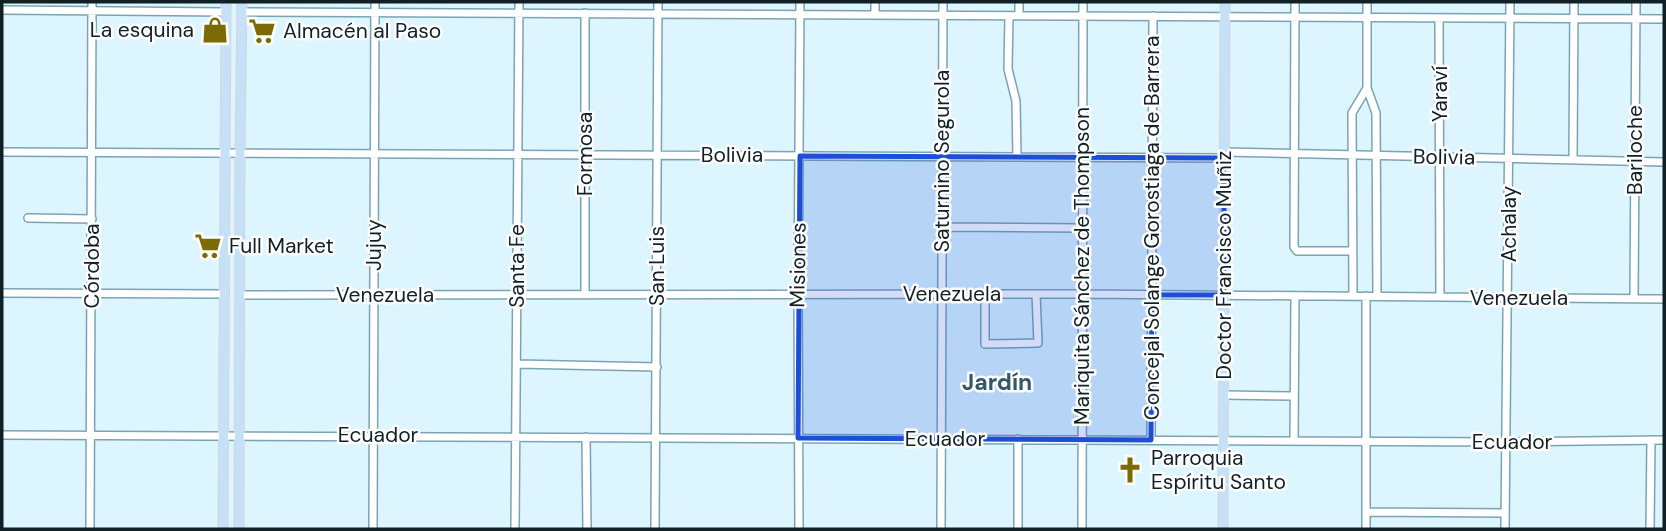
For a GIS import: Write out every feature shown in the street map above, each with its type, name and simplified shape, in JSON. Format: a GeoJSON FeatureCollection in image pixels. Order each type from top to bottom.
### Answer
{"type":"FeatureCollection","features":[{"type":"Feature","properties":{"kind":"main road","name":"Doctor Francisco Muñiz"},"geometry":{"type":"LineString","coordinates":[[1223,529],[1225,2]]}},
{"type":"Feature","properties":{"kind":"main road"},"geometry":{"type":"LineString","coordinates":[[223,529],[226,7]]}},
{"type":"Feature","properties":{"kind":"main road"},"geometry":{"type":"LineString","coordinates":[[240,529],[242,7]]}},
{"type":"Feature","properties":{"kind":"street","name":"Córdoba"},"geometry":{"type":"LineString","coordinates":[[90,529],[93,2]]}},
{"type":"Feature","properties":{"kind":"street","name":"Jujuy"},"geometry":{"type":"LineString","coordinates":[[373,529],[375,2]]}},
{"type":"Feature","properties":{"kind":"street","name":"Santa Fe"},"geometry":{"type":"LineString","coordinates":[[516,529],[519,2]]}},
{"type":"Feature","properties":{"kind":"street","name":"San Luis"},"geometry":{"type":"LineString","coordinates":[[655,529],[658,2]]}},
{"type":"Feature","properties":{"kind":"street","name":"Misiones"},"geometry":{"type":"LineString","coordinates":[[799,529],[800,2]]}},
{"type":"Feature","properties":{"kind":"street"},"geometry":{"type":"LineString","coordinates":[[875,15],[876,2]]}},
{"type":"Feature","properties":{"kind":"street","name":"Saturnino Segurola"},"geometry":{"type":"LineString","coordinates":[[941,529],[943,2]]}},
{"type":"Feature","properties":{"kind":"street"},"geometry":{"type":"LineString","coordinates":[[1019,2],[1019,16]]}},
{"type":"Feature","properties":{"kind":"street","name":"Mariquita Sánchez de Thompson"},"geometry":{"type":"LineString","coordinates":[[1082,529],[1083,2]]}},
{"type":"Feature","properties":{"kind":"street"},"geometry":{"type":"LineString","coordinates":[[1295,2],[1294,247],[1297,251],[1352,251]]}},
{"type":"Feature","properties":{"kind":"street"},"geometry":{"type":"LineString","coordinates":[[1367,2],[1367,88],[1376,113],[1377,296]]}},
{"type":"Feature","properties":{"kind":"street","name":"Achalay"},"geometry":{"type":"LineString","coordinates":[[1505,529],[1510,2]]}},
{"type":"Feature","properties":{"kind":"street"},"geometry":{"type":"LineString","coordinates":[[1573,159],[1574,2]]}},
{"type":"Feature","properties":{"kind":"street","name":"Bariloche"},"geometry":{"type":"LineString","coordinates":[[1634,299],[1636,2]]}},
{"type":"Feature","properties":{"kind":"street"},"geometry":{"type":"LineString","coordinates":[[2,10],[92,11],[226,7]]}},
{"type":"Feature","properties":{"kind":"street"},"geometry":{"type":"LineString","coordinates":[[242,7],[375,12],[1664,19]]}},
{"type":"Feature","properties":{"kind":"street","name":"Formosa"},"geometry":{"type":"LineString","coordinates":[[585,294],[586,13]]}},
{"type":"Feature","properties":{"kind":"street"},"geometry":{"type":"LineString","coordinates":[[1009,16],[1008,69],[1016,101],[1017,157]]}},
{"type":"Feature","properties":{"kind":"street","name":"Concejal Solange Gorostiaga de Barrera"},"geometry":{"type":"LineString","coordinates":[[1151,440],[1153,16]]}},
{"type":"Feature","properties":{"kind":"street","name":"Yaraví"},"geometry":{"type":"LineString","coordinates":[[1439,18],[1440,297]]}},
{"type":"Feature","properties":{"kind":"street"},"geometry":{"type":"LineString","coordinates":[[1353,296],[1352,113],[1367,88]]}},
{"type":"Feature","properties":{"kind":"street","name":"Bolivia"},"geometry":{"type":"LineString","coordinates":[[2,152],[1017,157],[1294,154],[1664,162]]}},
{"type":"Feature","properties":{"kind":"street"},"geometry":{"type":"LineString","coordinates":[[28,218],[92,219]]}},
{"type":"Feature","properties":{"kind":"street"},"geometry":{"type":"LineString","coordinates":[[942,227],[1083,228]]}},
{"type":"Feature","properties":{"kind":"street"},"geometry":{"type":"LineString","coordinates":[[2,293],[225,294]]}},
{"type":"Feature","properties":{"kind":"street"},"geometry":{"type":"LineString","coordinates":[[985,294],[985,344],[1038,343],[1036,294]]}},
{"type":"Feature","properties":{"kind":"street","name":"Venezuela"},"geometry":{"type":"LineString","coordinates":[[240,295],[1082,294],[1664,299]]}},
{"type":"Feature","properties":{"kind":"street"},"geometry":{"type":"LineString","coordinates":[[1294,441],[1296,296]]}},
{"type":"Feature","properties":{"kind":"street"},"geometry":{"type":"LineString","coordinates":[[1366,296],[1366,529]]}},
{"type":"Feature","properties":{"kind":"street"},"geometry":{"type":"LineString","coordinates":[[517,364],[657,367]]}},
{"type":"Feature","properties":{"kind":"street"},"geometry":{"type":"LineString","coordinates":[[1223,395],[1294,396]]}},
{"type":"Feature","properties":{"kind":"street","name":"Ecuador"},"geometry":{"type":"LineString","coordinates":[[2,435],[1506,442],[1664,440]]}},
{"type":"Feature","properties":{"kind":"street"},"geometry":{"type":"LineString","coordinates":[[586,437],[587,529]]}},
{"type":"Feature","properties":{"kind":"street"},"geometry":{"type":"LineString","coordinates":[[1018,439],[1018,529]]}},
{"type":"Feature","properties":{"kind":"street"},"geometry":{"type":"LineString","coordinates":[[1650,529],[1651,440]]}},
{"type":"Feature","properties":{"kind":"street"},"geometry":{"type":"LineString","coordinates":[[1366,512],[1505,513]]}},
{"type":"Feature","properties":{"kind":"highlighted area"},"geometry":{"type":"Polygon","coordinates":[[[800,156],[1224,158],[1224,295],[1152,295],[1151,440],[798,438],[800,156]]]}},
{"type":"Feature","properties":{"kind":"place","name":"La esquina"},"geometry":{"type":"Point","coordinates":[215,30]}},
{"type":"Feature","properties":{"kind":"place","name":"Almacén al Paso"},"geometry":{"type":"Point","coordinates":[262,31]}},
{"type":"Feature","properties":{"kind":"place","name":"Full Market"},"geometry":{"type":"Point","coordinates":[208,246]}},
{"type":"Feature","properties":{"kind":"place","name":"Parroquia Espíritu Santo"},"geometry":{"type":"Point","coordinates":[1130,470]}},
{"type":"Feature","properties":{"kind":"district","name":"Jardín"},"geometry":{"type":"Point","coordinates":[997,382]}}]}
